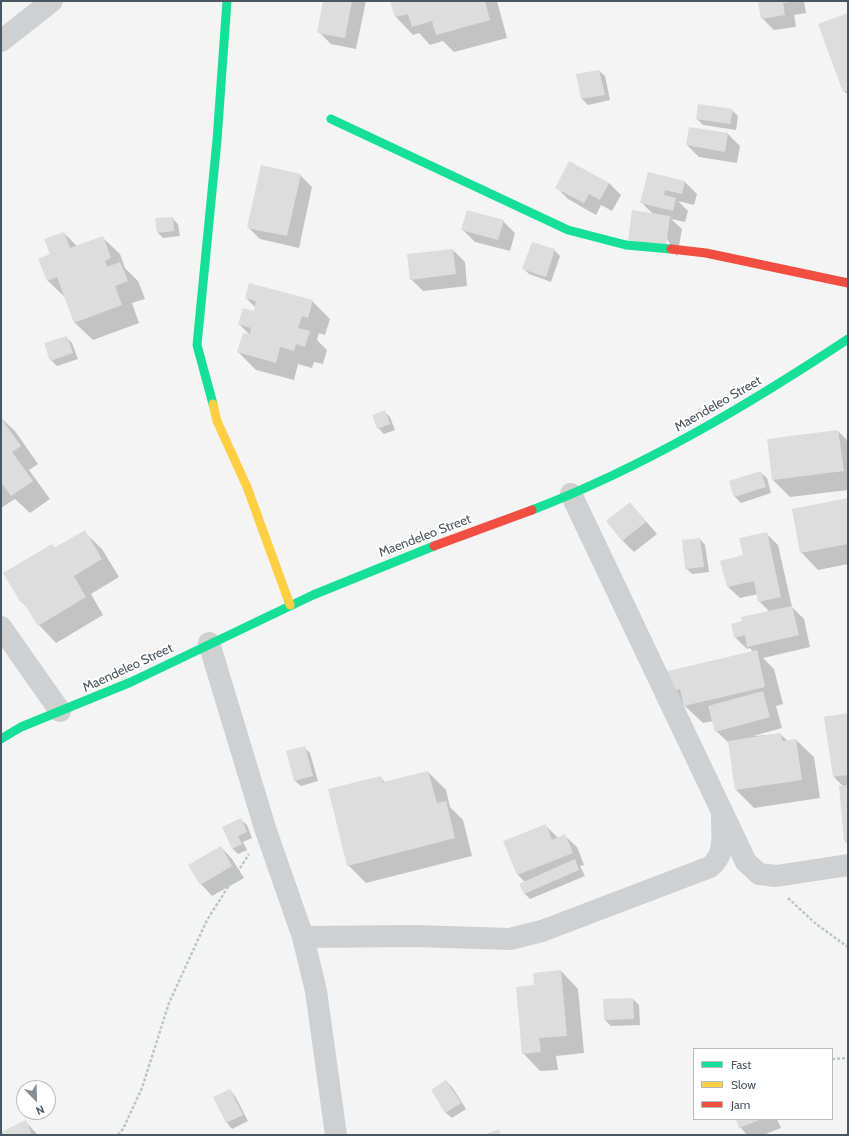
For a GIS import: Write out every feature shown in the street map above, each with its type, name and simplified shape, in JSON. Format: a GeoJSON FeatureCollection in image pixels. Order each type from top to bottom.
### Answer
{"type":"FeatureCollection","features":[{"type":"Feature","properties":{"kind":"street"},"geometry":{"type":"LineString","coordinates":[[1,42],[52,1]]}},
{"type":"Feature","properties":{"kind":"street"},"geometry":{"type":"LineString","coordinates":[[227,1],[217,140],[197,345],[217,421],[247,487],[290,605]]}},
{"type":"Feature","properties":{"kind":"street"},"geometry":{"type":"LineString","coordinates":[[331,119],[568,230],[626,244],[706,254],[848,283]]}},
{"type":"Feature","properties":{"kind":"street","name":"Maendeleo Street"},"geometry":{"type":"LineString","coordinates":[[1,739],[8,733],[60,711],[111,692],[209,643],[290,605],[417,552],[571,494],[706,428],[802,370],[848,339]]}},
{"type":"Feature","properties":{"kind":"street"},"geometry":{"type":"LineString","coordinates":[[571,494],[746,862],[759,874],[776,876],[848,865]]}},
{"type":"Feature","properties":{"kind":"street"},"geometry":{"type":"LineString","coordinates":[[1,627],[60,711]]}},
{"type":"Feature","properties":{"kind":"street"},"geometry":{"type":"LineString","coordinates":[[209,643],[265,828],[303,937],[316,991],[336,1135]]}},
{"type":"Feature","properties":{"kind":"street"},"geometry":{"type":"LineString","coordinates":[[303,937],[415,936],[487,940],[510,939],[542,931],[710,867],[718,861],[722,846],[722,812]]}},
{"type":"Feature","properties":{"kind":"path"},"geometry":{"type":"LineString","coordinates":[[118,1135],[123,1129],[142,1088],[169,1003],[207,920],[265,828]]}},
{"type":"Feature","properties":{"kind":"path"},"geometry":{"type":"LineString","coordinates":[[776,876],[781,892],[794,905],[816,924],[848,947]]}},
{"type":"Feature","properties":{"kind":"path"},"geometry":{"type":"LineString","coordinates":[[833,1059],[848,1058]]}},
{"type":"Feature","properties":{"kind":"building"},"geometry":{"type":"Polygon","coordinates":[[[323,1],[352,1],[345,38],[317,33],[323,1]]]}},
{"type":"Feature","properties":{"kind":"building"},"geometry":{"type":"Polygon","coordinates":[[[390,1],[485,1],[490,20],[436,35],[432,21],[412,27],[408,14],[395,17],[390,1]]]}},
{"type":"Feature","properties":{"kind":"building"},"geometry":{"type":"Polygon","coordinates":[[[758,1],[791,2],[783,3],[785,15],[761,19],[758,1]]]}},
{"type":"Feature","properties":{"kind":"building"},"geometry":{"type":"Polygon","coordinates":[[[848,13],[848,90],[843,92],[818,24],[848,13]]]}},
{"type":"Feature","properties":{"kind":"building"},"geometry":{"type":"Polygon","coordinates":[[[599,70],[605,95],[581,99],[576,74],[599,70]]]}},
{"type":"Feature","properties":{"kind":"building"},"geometry":{"type":"Polygon","coordinates":[[[698,104],[733,109],[730,124],[696,119],[698,104]]]}},
{"type":"Feature","properties":{"kind":"building"},"geometry":{"type":"Polygon","coordinates":[[[689,127],[728,133],[725,152],[686,145],[689,127]]]}},
{"type":"Feature","properties":{"kind":"building"},"geometry":{"type":"Polygon","coordinates":[[[569,161],[609,183],[600,200],[589,194],[584,203],[555,188],[569,161]]]}},
{"type":"Feature","properties":{"kind":"building"},"geometry":{"type":"Polygon","coordinates":[[[261,165],[301,174],[287,236],[247,228],[261,165]]]}},
{"type":"Feature","properties":{"kind":"building"},"geometry":{"type":"Polygon","coordinates":[[[648,172],[685,181],[682,194],[665,190],[664,195],[676,198],[673,211],[640,203],[648,172]]]}},
{"type":"Feature","properties":{"kind":"building"},"geometry":{"type":"Polygon","coordinates":[[[467,210],[504,220],[498,240],[461,230],[467,210]]]}},
{"type":"Feature","properties":{"kind":"building"},"geometry":{"type":"Polygon","coordinates":[[[632,210],[670,216],[666,246],[628,240],[632,210]]]}},
{"type":"Feature","properties":{"kind":"building"},"geometry":{"type":"Polygon","coordinates":[[[173,217],[174,231],[157,233],[155,218],[173,217]]]}},
{"type":"Feature","properties":{"kind":"building"},"geometry":{"type":"Polygon","coordinates":[[[64,232],[70,248],[103,236],[111,258],[105,261],[107,267],[120,262],[128,281],[115,286],[122,305],[74,323],[57,277],[47,281],[38,259],[50,254],[44,239],[64,232]]]}},
{"type":"Feature","properties":{"kind":"building"},"geometry":{"type":"Polygon","coordinates":[[[532,242],[555,249],[546,277],[522,269],[532,242]]]}},
{"type":"Feature","properties":{"kind":"building"},"geometry":{"type":"Polygon","coordinates":[[[453,249],[456,274],[410,280],[407,254],[453,249]]]}},
{"type":"Feature","properties":{"kind":"building"},"geometry":{"type":"Polygon","coordinates":[[[249,283],[313,300],[308,318],[302,316],[298,328],[310,331],[305,347],[296,344],[294,351],[280,347],[276,363],[237,352],[243,333],[250,334],[251,328],[238,324],[243,308],[254,311],[256,301],[245,298],[249,283]]]}},
{"type":"Feature","properties":{"kind":"building"},"geometry":{"type":"Polygon","coordinates":[[[67,336],[73,353],[50,361],[44,343],[67,336]]]}},
{"type":"Feature","properties":{"kind":"building"},"geometry":{"type":"Polygon","coordinates":[[[385,410],[390,424],[377,429],[372,415],[385,410]]]}},
{"type":"Feature","properties":{"kind":"building"},"geometry":{"type":"Polygon","coordinates":[[[1,418],[21,446],[12,452],[33,481],[11,496],[1,482],[1,418]]]}},
{"type":"Feature","properties":{"kind":"building"},"geometry":{"type":"Polygon","coordinates":[[[838,430],[844,471],[772,480],[767,439],[838,430]]]}},
{"type":"Feature","properties":{"kind":"building"},"geometry":{"type":"Polygon","coordinates":[[[761,471],[766,487],[734,497],[729,481],[761,471]]]}},
{"type":"Feature","properties":{"kind":"building"},"geometry":{"type":"Polygon","coordinates":[[[848,498],[848,544],[800,553],[792,509],[848,498]]]}},
{"type":"Feature","properties":{"kind":"building"},"geometry":{"type":"Polygon","coordinates":[[[630,502],[646,522],[622,541],[606,521],[630,502]]]}},
{"type":"Feature","properties":{"kind":"building"},"geometry":{"type":"Polygon","coordinates":[[[85,530],[102,559],[74,576],[86,597],[38,626],[23,602],[21,603],[3,573],[52,544],[54,548],[85,530]]]}},
{"type":"Feature","properties":{"kind":"building"},"geometry":{"type":"Polygon","coordinates":[[[767,532],[781,597],[758,602],[754,581],[727,587],[720,561],[743,555],[739,538],[767,532]]]}},
{"type":"Feature","properties":{"kind":"building"},"geometry":{"type":"Polygon","coordinates":[[[700,538],[704,567],[685,569],[682,540],[700,538]]]}},
{"type":"Feature","properties":{"kind":"building"},"geometry":{"type":"Polygon","coordinates":[[[792,606],[799,635],[747,647],[745,635],[734,638],[731,624],[742,621],[741,617],[792,606]]]}},
{"type":"Feature","properties":{"kind":"building"},"geometry":{"type":"Polygon","coordinates":[[[757,650],[765,687],[684,706],[680,689],[668,692],[664,672],[757,650]]]}},
{"type":"Feature","properties":{"kind":"building"},"geometry":{"type":"Polygon","coordinates":[[[763,691],[770,717],[715,732],[708,706],[763,691]]]}},
{"type":"Feature","properties":{"kind":"building"},"geometry":{"type":"Polygon","coordinates":[[[848,713],[848,775],[833,777],[824,717],[848,713]]]}},
{"type":"Feature","properties":{"kind":"building"},"geometry":{"type":"Polygon","coordinates":[[[781,733],[782,741],[796,739],[802,780],[735,790],[728,741],[781,733]]]}},
{"type":"Feature","properties":{"kind":"building"},"geometry":{"type":"Polygon","coordinates":[[[305,746],[313,776],[294,781],[286,751],[305,746]]]}},
{"type":"Feature","properties":{"kind":"building"},"geometry":{"type":"Polygon","coordinates":[[[428,771],[437,803],[446,801],[455,838],[347,866],[328,789],[381,776],[383,782],[428,771]]]}},
{"type":"Feature","properties":{"kind":"building"},"geometry":{"type":"Polygon","coordinates":[[[848,785],[848,841],[844,841],[839,786],[848,785]]]}},
{"type":"Feature","properties":{"kind":"building"},"geometry":{"type":"Polygon","coordinates":[[[241,818],[247,832],[238,836],[242,844],[232,849],[222,827],[241,818]]]}},
{"type":"Feature","properties":{"kind":"building"},"geometry":{"type":"Polygon","coordinates":[[[546,824],[552,840],[565,834],[573,853],[517,875],[503,841],[546,824]]]}},
{"type":"Feature","properties":{"kind":"building"},"geometry":{"type":"Polygon","coordinates":[[[221,846],[232,866],[200,885],[188,865],[221,846]]]}},
{"type":"Feature","properties":{"kind":"building"},"geometry":{"type":"Polygon","coordinates":[[[575,859],[579,870],[524,894],[519,884],[575,859]]]}},
{"type":"Feature","properties":{"kind":"building"},"geometry":{"type":"Polygon","coordinates":[[[561,970],[567,1036],[539,1038],[541,1052],[522,1054],[516,987],[534,985],[533,973],[561,970]]]}},
{"type":"Feature","properties":{"kind":"building"},"geometry":{"type":"Polygon","coordinates":[[[633,998],[634,1019],[604,1020],[603,999],[633,998]]]}},
{"type":"Feature","properties":{"kind":"building"},"geometry":{"type":"Polygon","coordinates":[[[446,1080],[461,1103],[445,1113],[431,1090],[446,1080]]]}},
{"type":"Feature","properties":{"kind":"building"},"geometry":{"type":"Polygon","coordinates":[[[230,1089],[243,1115],[226,1123],[213,1097],[230,1089]]]}},
{"type":"Feature","properties":{"kind":"building"},"geometry":{"type":"Polygon","coordinates":[[[26,1120],[32,1135],[1,1135],[1,1132],[26,1120]]]}},
{"type":"Feature","properties":{"kind":"building"},"geometry":{"type":"Polygon","coordinates":[[[736,1120],[759,1120],[739,1128],[736,1120]]]}},
{"type":"Feature","properties":{"kind":"building"},"geometry":{"type":"Polygon","coordinates":[[[499,1129],[501,1135],[483,1135],[499,1129]]]}},
{"type":"Feature","properties":{"kind":"traffic: fast"},"geometry":{"type":"LineString","coordinates":[[213,404],[197,345],[217,140],[227,1]]}},
{"type":"Feature","properties":{"kind":"traffic: fast"},"geometry":{"type":"LineString","coordinates":[[331,119],[568,230],[626,245],[671,249]]}},
{"type":"Feature","properties":{"kind":"traffic: fast"},"geometry":{"type":"LineString","coordinates":[[532,510],[615,474],[694,433],[772,388],[848,339]]}},
{"type":"Feature","properties":{"kind":"traffic: fast"},"geometry":{"type":"LineString","coordinates":[[1,739],[21,727],[131,682],[313,595],[434,546]]}},
{"type":"Feature","properties":{"kind":"traffic: slow"},"geometry":{"type":"LineString","coordinates":[[213,404],[217,421],[247,487],[290,605]]}},
{"type":"Feature","properties":{"kind":"traffic: jam"},"geometry":{"type":"LineString","coordinates":[[671,249],[706,253],[848,283]]}},
{"type":"Feature","properties":{"kind":"traffic: jam"},"geometry":{"type":"LineString","coordinates":[[434,546],[532,510]]}}]}
